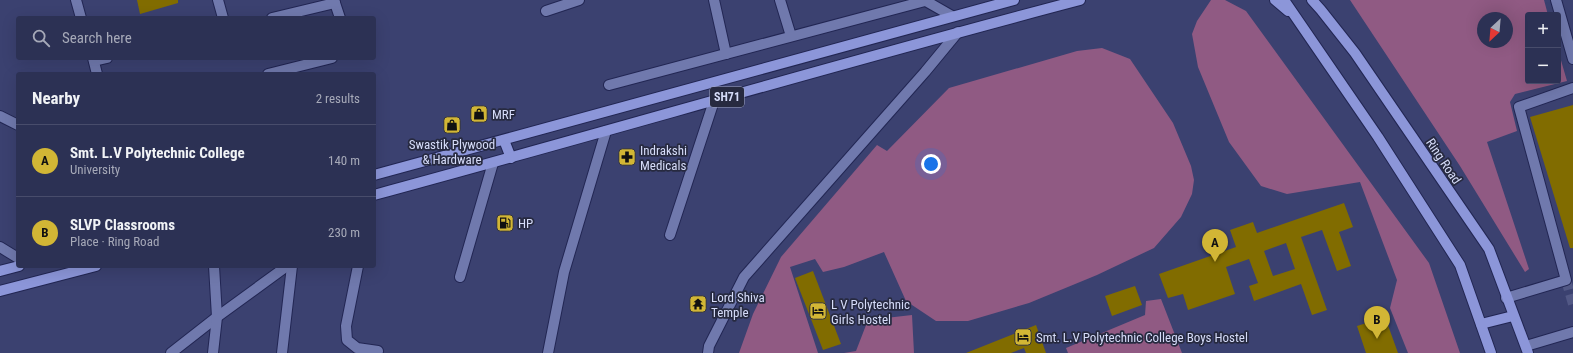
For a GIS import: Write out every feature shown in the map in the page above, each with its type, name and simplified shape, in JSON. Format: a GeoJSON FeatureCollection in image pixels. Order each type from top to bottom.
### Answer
{"type":"FeatureCollection","features":[{"type":"Feature","properties":{"kind":"main road","name":"SH71"},"geometry":{"type":"LineString","coordinates":[[376,174],[1014,0]]}},
{"type":"Feature","properties":{"kind":"main road","name":"SH71"},"geometry":{"type":"LineString","coordinates":[[376,194],[958,32],[1080,0]]}},
{"type":"Feature","properties":{"kind":"main road"},"geometry":{"type":"LineString","coordinates":[[1275,0],[1298,20]]}},
{"type":"Feature","properties":{"kind":"main road"},"geometry":{"type":"LineString","coordinates":[[1284,0],[1378,137],[1460,265],[1491,353]]}},
{"type":"Feature","properties":{"kind":"main road","name":"Ring Road"},"geometry":{"type":"LineString","coordinates":[[1312,0],[1319,5],[1355,53],[1488,249],[1527,350]]}},
{"type":"Feature","properties":{"kind":"main road"},"geometry":{"type":"LineString","coordinates":[[952,16],[958,32]]}},
{"type":"Feature","properties":{"kind":"main road"},"geometry":{"type":"LineString","coordinates":[[504,140],[511,158]]}},
{"type":"Feature","properties":{"kind":"main road"},"geometry":{"type":"LineString","coordinates":[[0,271],[16,267]]}},
{"type":"Feature","properties":{"kind":"main road"},"geometry":{"type":"LineString","coordinates":[[0,291],[88,268]]}},
{"type":"Feature","properties":{"kind":"main road"},"geometry":{"type":"LineString","coordinates":[[1481,324],[1513,316]]}},
{"type":"Feature","properties":{"kind":"street"},"geometry":{"type":"LineString","coordinates":[[76,0],[80,16]]}},
{"type":"Feature","properties":{"kind":"street"},"geometry":{"type":"LineString","coordinates":[[218,0],[222,16]]}},
{"type":"Feature","properties":{"kind":"street"},"geometry":{"type":"LineString","coordinates":[[546,11],[579,0]]}},
{"type":"Feature","properties":{"kind":"street"},"geometry":{"type":"LineString","coordinates":[[714,0],[726,54]]}},
{"type":"Feature","properties":{"kind":"street"},"geometry":{"type":"LineString","coordinates":[[780,0],[791,36]]}},
{"type":"Feature","properties":{"kind":"street"},"geometry":{"type":"LineString","coordinates":[[610,85],[924,0],[952,16]]}},
{"type":"Feature","properties":{"kind":"street"},"geometry":{"type":"LineString","coordinates":[[1556,0],[1573,59]]}},
{"type":"Feature","properties":{"kind":"street"},"geometry":{"type":"LineString","coordinates":[[279,16],[335,1],[339,16]]}},
{"type":"Feature","properties":{"kind":"street"},"geometry":{"type":"LineString","coordinates":[[708,353],[709,346],[744,277],[925,72],[958,32]]}},
{"type":"Feature","properties":{"kind":"street"},"geometry":{"type":"LineString","coordinates":[[93,60],[96,72]]}},
{"type":"Feature","properties":{"kind":"street"},"geometry":{"type":"LineString","coordinates":[[276,72],[324,60]]}},
{"type":"Feature","properties":{"kind":"street"},"geometry":{"type":"LineString","coordinates":[[1506,298],[1566,280],[1519,107],[1573,88]]}},
{"type":"Feature","properties":{"kind":"street"},"geometry":{"type":"LineString","coordinates":[[670,235],[714,100]]}},
{"type":"Feature","properties":{"kind":"street"},"geometry":{"type":"LineString","coordinates":[[0,116],[16,124]]}},
{"type":"Feature","properties":{"kind":"street"},"geometry":{"type":"LineString","coordinates":[[548,353],[564,272],[606,131]]}},
{"type":"Feature","properties":{"kind":"street"},"geometry":{"type":"LineString","coordinates":[[460,277],[493,163]]}},
{"type":"Feature","properties":{"kind":"street"},"geometry":{"type":"LineString","coordinates":[[0,247],[16,257]]}},
{"type":"Feature","properties":{"kind":"street"},"geometry":{"type":"LineString","coordinates":[[213,353],[217,317],[214,268]]}},
{"type":"Feature","properties":{"kind":"street"},"geometry":{"type":"LineString","coordinates":[[171,353],[284,268]]}},
{"type":"Feature","properties":{"kind":"street"},"geometry":{"type":"LineString","coordinates":[[282,353],[292,268]]}},
{"type":"Feature","properties":{"kind":"street"},"geometry":{"type":"LineString","coordinates":[[358,268],[346,326],[347,340],[357,348],[378,351]]}},
{"type":"Feature","properties":{"kind":"street"},"geometry":{"type":"LineString","coordinates":[[1527,350],[1573,332]]}},
{"type":"Feature","properties":{"kind":"shaded area"},"geometry":{"type":"Polygon","coordinates":[[[1211,0],[1225,0],[1246,11],[1429,263],[1460,353],[1408,353],[1390,308],[1397,280],[1360,182],[1287,194],[1261,186],[1229,142],[1198,67],[1192,34],[1197,21],[1211,0]]]}},
{"type":"Feature","properties":{"kind":"shaded area"},"geometry":{"type":"Polygon","coordinates":[[[1350,0],[1544,0],[1547,12],[1525,12],[1525,84],[1555,84],[1515,94],[1510,102],[1517,131],[1487,142],[1529,269],[1525,272],[1460,166],[1350,0]]]}},
{"type":"Feature","properties":{"kind":"shaded area"},"geometry":{"type":"Polygon","coordinates":[[[1102,48],[1130,59],[1173,123],[1191,166],[1194,180],[1192,194],[1181,217],[1154,248],[1097,275],[1029,303],[968,321],[936,321],[906,301],[884,252],[844,267],[823,272],[815,259],[790,267],[818,353],[739,353],[753,314],[781,257],[877,145],[887,151],[949,88],[1077,51],[1102,48]]]}},
{"type":"Feature","properties":{"kind":"shaded area"},"geometry":{"type":"Polygon","coordinates":[[[1561,60],[1567,81],[1561,82],[1561,60]]]}},
{"type":"Feature","properties":{"kind":"shaded area"},"geometry":{"type":"Polygon","coordinates":[[[1161,299],[1182,353],[1068,353],[1066,348],[1145,315],[1146,301],[1161,299]]]}},
{"type":"Feature","properties":{"kind":"shaded area"},"geometry":{"type":"Polygon","coordinates":[[[912,315],[914,353],[844,353],[856,351],[868,320],[912,315]]]}},
{"type":"Feature","properties":{"kind":"building"},"geometry":{"type":"Polygon","coordinates":[[[137,0],[178,0],[178,3],[140,14],[137,0]]]}},
{"type":"Feature","properties":{"kind":"building"},"geometry":{"type":"Polygon","coordinates":[[[1573,105],[1573,248],[1570,248],[1530,117],[1573,105]]]}},
{"type":"Feature","properties":{"kind":"building"},"geometry":{"type":"Polygon","coordinates":[[[1344,203],[1353,227],[1339,232],[1351,266],[1337,271],[1322,230],[1301,237],[1327,310],[1312,315],[1301,284],[1254,301],[1249,286],[1258,283],[1249,259],[1226,267],[1235,294],[1188,310],[1183,294],[1168,298],[1159,274],[1236,247],[1230,230],[1253,222],[1257,233],[1344,203]],[[1286,243],[1264,251],[1273,276],[1295,269],[1286,243]]]}},
{"type":"Feature","properties":{"kind":"building","name":"L V Polytechnic Girls Hostel"},"geometry":{"type":"Polygon","coordinates":[[[813,271],[841,344],[823,350],[795,278],[813,271]]]}},
{"type":"Feature","properties":{"kind":"building"},"geometry":{"type":"Polygon","coordinates":[[[1135,286],[1142,305],[1112,316],[1105,296],[1135,286]]]}},
{"type":"Feature","properties":{"kind":"building"},"geometry":{"type":"Polygon","coordinates":[[[1385,317],[1398,353],[1366,353],[1357,326],[1385,317]]]}},
{"type":"Feature","properties":{"kind":"building","name":"Smt. L.V Polytechnic College Boys Hostel"},"geometry":{"type":"Polygon","coordinates":[[[1036,325],[1046,353],[1026,353],[1024,348],[1011,353],[966,353],[1036,325]]]}},
{"type":"Feature","properties":{"kind":"tunnel"},"geometry":{"type":"LineString","coordinates":[[1566,280],[1573,304]]}},
{"type":"Feature","properties":{"kind":"place","name":"MRF"},"geometry":{"type":"Point","coordinates":[479,114]}},
{"type":"Feature","properties":{"kind":"place","name":"Swastik Plywood & Hardware"},"geometry":{"type":"Point","coordinates":[452,125]}},
{"type":"Feature","properties":{"kind":"place","name":"Indrakshi Medicals"},"geometry":{"type":"Point","coordinates":[627,157]}},
{"type":"Feature","properties":{"kind":"place","name":"HP"},"geometry":{"type":"Point","coordinates":[505,223]}},
{"type":"Feature","properties":{"kind":"place","name":"Smt. L.V Polytechnic College"},"geometry":{"type":"Point","coordinates":[1215,262]}},
{"type":"Feature","properties":{"kind":"place","name":"Lord Shiva Temple"},"geometry":{"type":"Point","coordinates":[698,304]}},
{"type":"Feature","properties":{"kind":"place","name":"L V Polytechnic Girls Hostel"},"geometry":{"type":"Point","coordinates":[818,311]}},
{"type":"Feature","properties":{"kind":"place","name":"Smt. L.V Polytechnic College Boys Hostel"},"geometry":{"type":"Point","coordinates":[1023,337]}},
{"type":"Feature","properties":{"kind":"place","name":"SLVP Classrooms"},"geometry":{"type":"Point","coordinates":[1377,339]}}]}
